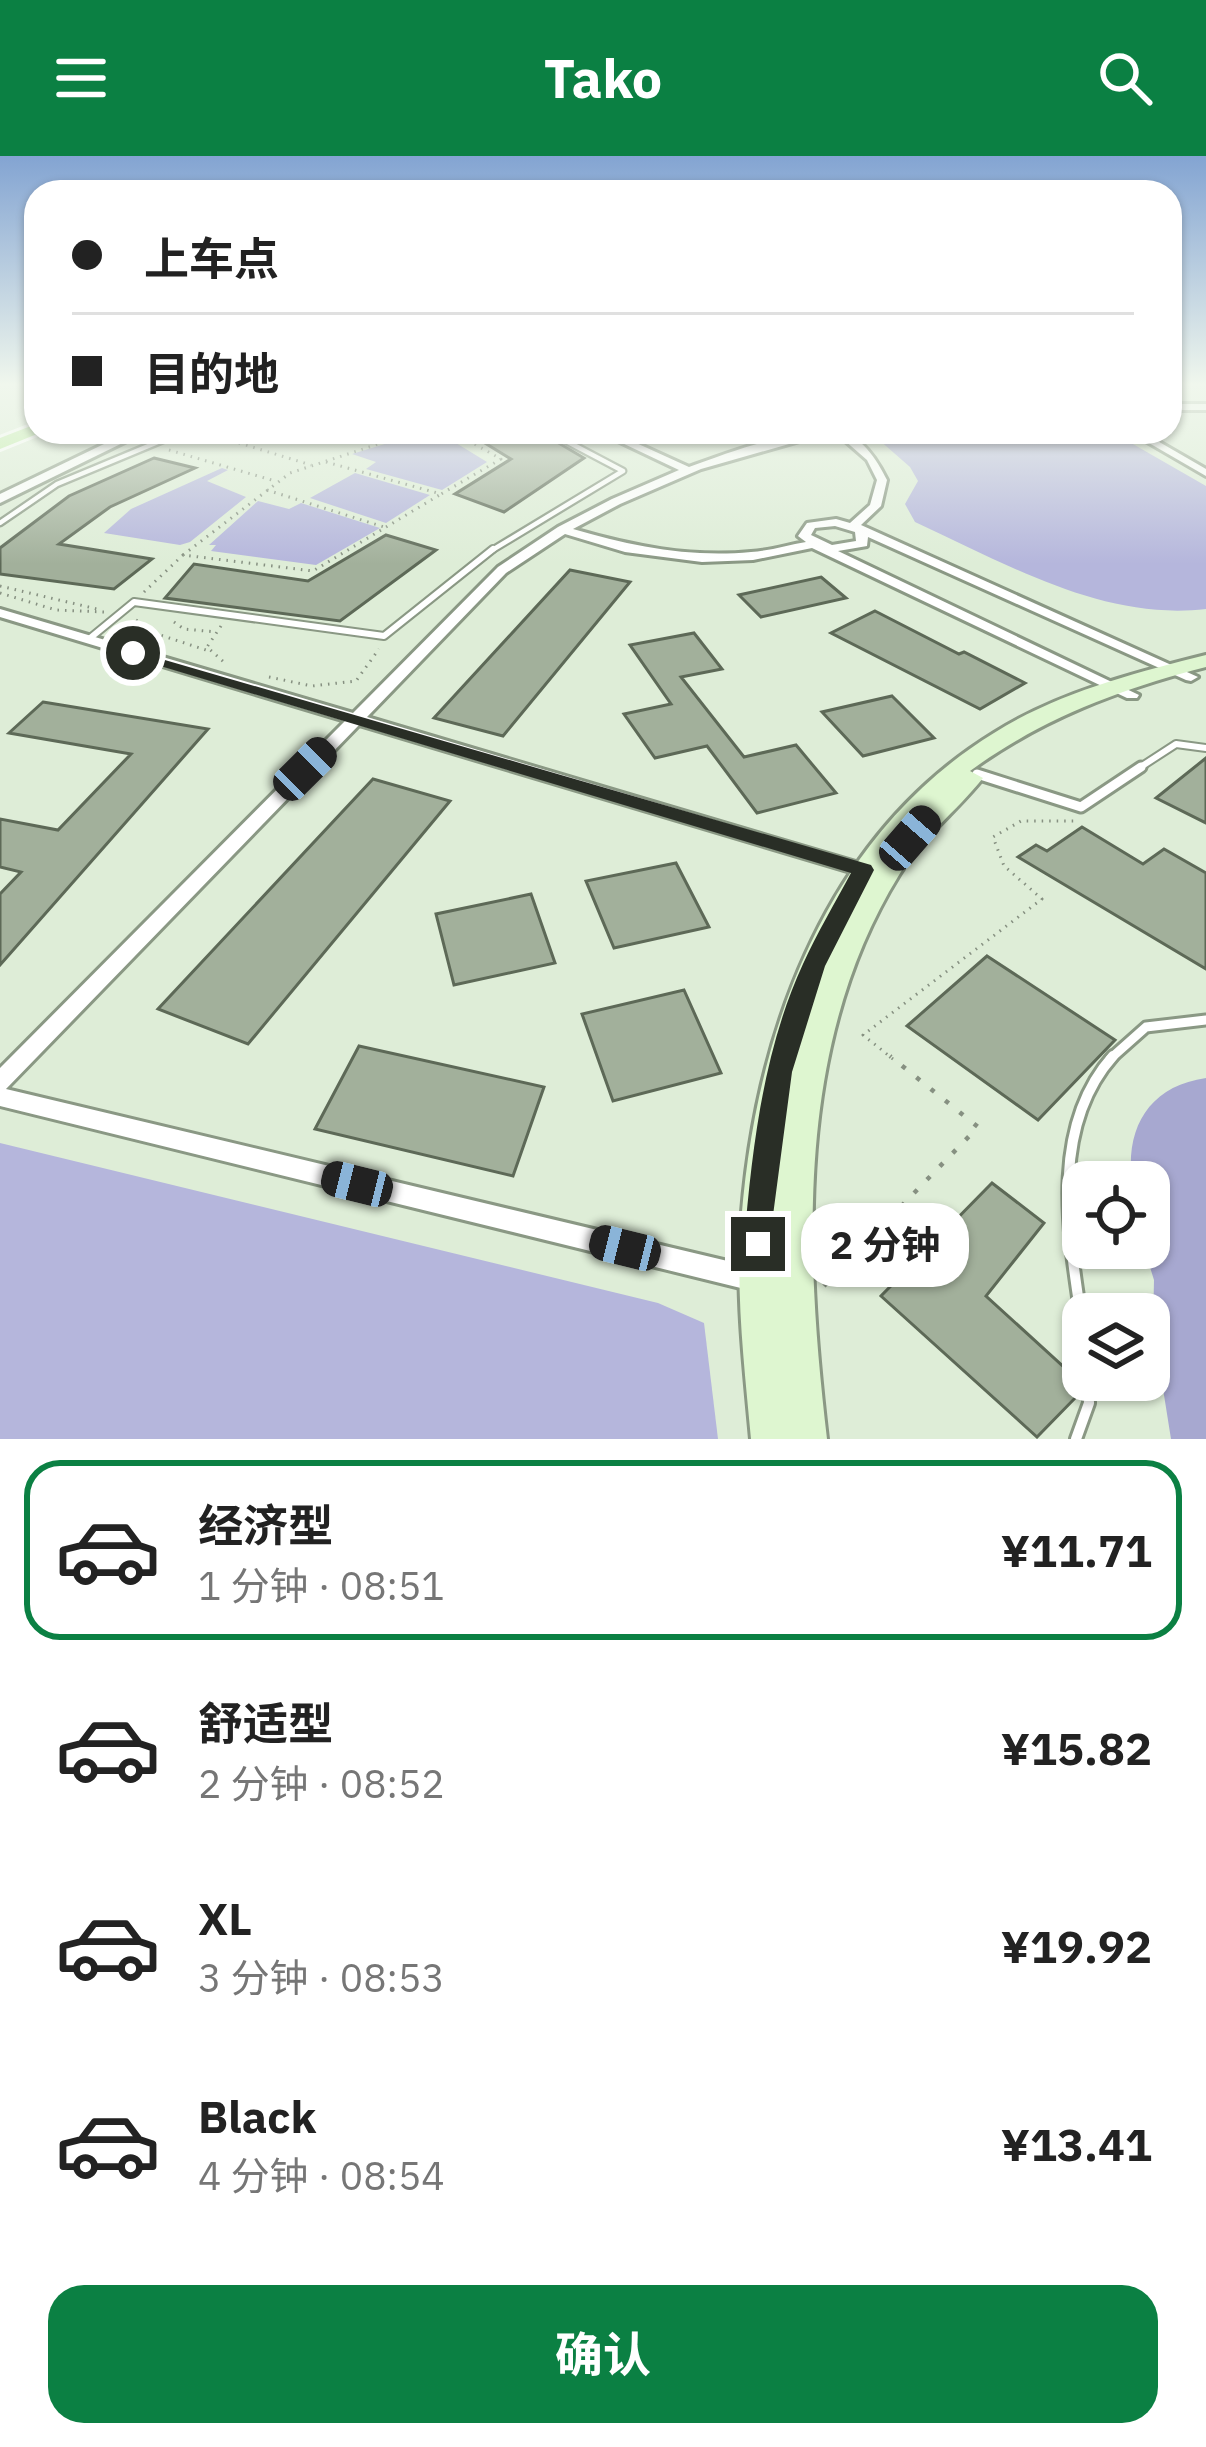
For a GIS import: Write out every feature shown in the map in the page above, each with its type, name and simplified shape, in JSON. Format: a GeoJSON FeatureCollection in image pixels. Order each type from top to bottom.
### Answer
{"type":"FeatureCollection","features":[{"type":"Feature","properties":{"kind":"main road"},"geometry":{"type":"LineString","coordinates":[[771,1439],[758,1280],[764,1160],[779,1072],[813,966],[915,804],[980,752],[1030,722],[1194,670]]}},
{"type":"Feature","properties":{"kind":"main road"},"geometry":{"type":"LineString","coordinates":[[807,1439],[793,1288],[793,1168],[808,1069],[873,873],[977,774],[1029,740],[1124,691]]}},
{"type":"Feature","properties":{"kind":"street"},"geometry":{"type":"LineString","coordinates":[[0,499],[114,444]]}},
{"type":"Feature","properties":{"kind":"street"},"geometry":{"type":"LineString","coordinates":[[633,444],[692,469]]}},
{"type":"Feature","properties":{"kind":"street"},"geometry":{"type":"LineString","coordinates":[[644,444],[692,469]]}},
{"type":"Feature","properties":{"kind":"street"},"geometry":{"type":"LineString","coordinates":[[0,1082],[490,579],[562,529],[692,469],[783,444]]}},
{"type":"Feature","properties":{"kind":"street"},"geometry":{"type":"LineString","coordinates":[[854,444],[871,458],[881,480],[874,506],[854,526]]}},
{"type":"Feature","properties":{"kind":"street"},"geometry":{"type":"LineString","coordinates":[[1156,444],[1206,473]]}},
{"type":"Feature","properties":{"kind":"street"},"geometry":{"type":"LineString","coordinates":[[1124,691],[804,536],[811,525],[854,526],[1194,670]]}},
{"type":"Feature","properties":{"kind":"street"},"geometry":{"type":"LineString","coordinates":[[562,529],[625,548],[701,558],[752,556],[813,544],[831,549],[858,546],[866,538],[854,526]]}},
{"type":"Feature","properties":{"kind":"street"},"geometry":{"type":"LineString","coordinates":[[0,613],[873,873]]}},
{"type":"Feature","properties":{"kind":"street"},"geometry":{"type":"LineString","coordinates":[[0,1097],[793,1288]]}},
{"type":"Feature","properties":{"kind":"lane"},"geometry":{"type":"LineString","coordinates":[[88,640],[134,602],[384,636],[505,539],[623,471],[572,444]]}},
{"type":"Feature","properties":{"kind":"lane"},"geometry":{"type":"LineString","coordinates":[[0,523],[57,484],[150,445]]}},
{"type":"Feature","properties":{"kind":"lane"},"geometry":{"type":"LineString","coordinates":[[977,774],[1058,803],[1092,804],[1177,744],[1206,748]]}},
{"type":"Feature","properties":{"kind":"lane"},"geometry":{"type":"LineString","coordinates":[[1078,1293],[1069,1215],[1073,1133],[1081,1104],[1108,1058],[1148,1025],[1206,1020]]}},
{"type":"Feature","properties":{"kind":"lane"},"geometry":{"type":"LineString","coordinates":[[1076,1439],[1089,1401]]}},
{"type":"Feature","properties":{"kind":"path"},"geometry":{"type":"LineString","coordinates":[[242,444],[311,465]]}},
{"type":"Feature","properties":{"kind":"path"},"geometry":{"type":"LineString","coordinates":[[134,602],[183,555],[278,481],[377,444]]}},
{"type":"Feature","properties":{"kind":"path"},"geometry":{"type":"LineString","coordinates":[[183,555],[314,571],[501,459],[475,444]]}},
{"type":"Feature","properties":{"kind":"path"},"geometry":{"type":"LineString","coordinates":[[150,445],[278,481]]}},
{"type":"Feature","properties":{"kind":"path"},"geometry":{"type":"LineString","coordinates":[[322,461],[441,494]]}},
{"type":"Feature","properties":{"kind":"path"},"geometry":{"type":"LineString","coordinates":[[266,489],[386,527]]}},
{"type":"Feature","properties":{"kind":"path"},"geometry":{"type":"LineString","coordinates":[[1,587],[105,612]]}},
{"type":"Feature","properties":{"kind":"path"},"geometry":{"type":"LineString","coordinates":[[22,599],[34,595]]}},
{"type":"Feature","properties":{"kind":"path"},"geometry":{"type":"LineString","coordinates":[[157,605],[182,628]]}},
{"type":"Feature","properties":{"kind":"path"},"geometry":{"type":"LineString","coordinates":[[226,616],[207,647],[232,668]]}},
{"type":"Feature","properties":{"kind":"path"},"geometry":{"type":"LineString","coordinates":[[166,637],[182,628],[218,632]]}},
{"type":"Feature","properties":{"kind":"path"},"geometry":{"type":"LineString","coordinates":[[263,675],[312,686],[356,682],[370,667],[384,636]]}},
{"type":"Feature","properties":{"kind":"path"},"geometry":{"type":"LineString","coordinates":[[793,1288],[826,1286],[978,1127],[863,1035],[1042,898],[1013,879],[995,854],[993,837],[1007,823],[1035,817],[1078,821],[1092,804]]}},
{"type":"Feature","properties":{"kind":"shaded area"},"geometry":{"type":"Polygon","coordinates":[[[385,444],[458,444],[487,462],[442,490],[366,469],[376,462],[352,454],[385,444]]]}},
{"type":"Feature","properties":{"kind":"shaded area"},"geometry":{"type":"Polygon","coordinates":[[[884,444],[1133,444],[1206,486],[1206,609],[1167,610],[1092,598],[915,522],[905,504],[918,481],[910,467],[884,444]]]}},
{"type":"Feature","properties":{"kind":"shaded area"},"geometry":{"type":"Polygon","coordinates":[[[222,468],[228,470],[207,481],[246,497],[190,542],[180,545],[104,533],[131,509],[222,468]]]}},
{"type":"Feature","properties":{"kind":"shaded area"},"geometry":{"type":"Polygon","coordinates":[[[355,473],[430,495],[386,523],[310,498],[355,473]]]}},
{"type":"Feature","properties":{"kind":"shaded area"},"geometry":{"type":"Polygon","coordinates":[[[258,501],[289,509],[301,503],[380,528],[316,565],[211,551],[216,545],[209,545],[258,501]]]}},
{"type":"Feature","properties":{"kind":"shaded area"},"geometry":{"type":"Polygon","coordinates":[[[1206,1078],[1206,1439],[1171,1439],[1165,1401],[1170,1401],[1170,1293],[1154,1293],[1151,1269],[1170,1269],[1170,1161],[1131,1161],[1137,1127],[1145,1113],[1169,1090],[1206,1078]]]}},
{"type":"Feature","properties":{"kind":"shaded area"},"geometry":{"type":"Polygon","coordinates":[[[0,1143],[658,1303],[704,1323],[718,1439],[0,1439],[0,1143]]]}},
{"type":"Feature","properties":{"kind":"building"},"geometry":{"type":"Polygon","coordinates":[[[487,444],[560,444],[584,458],[504,512],[455,494],[511,459],[487,444]]]}},
{"type":"Feature","properties":{"kind":"building"},"geometry":{"type":"Polygon","coordinates":[[[154,458],[195,468],[110,507],[59,544],[152,559],[114,589],[0,574],[0,548],[69,496],[154,458]]]}},
{"type":"Feature","properties":{"kind":"building"},"geometry":{"type":"Polygon","coordinates":[[[386,535],[436,550],[340,621],[165,598],[194,564],[308,581],[386,535]]]}},
{"type":"Feature","properties":{"kind":"building"},"geometry":{"type":"Polygon","coordinates":[[[570,570],[630,582],[503,736],[434,718],[570,570]]]}},
{"type":"Feature","properties":{"kind":"building"},"geometry":{"type":"Polygon","coordinates":[[[821,577],[846,598],[761,617],[739,595],[821,577]]]}},
{"type":"Feature","properties":{"kind":"building"},"geometry":{"type":"Polygon","coordinates":[[[875,611],[1025,683],[980,709],[831,633],[875,611]]]}},
{"type":"Feature","properties":{"kind":"building"},"geometry":{"type":"Polygon","coordinates":[[[694,633],[722,669],[681,677],[744,757],[796,745],[836,793],[757,813],[707,746],[655,758],[624,714],[671,704],[630,645],[694,633]]]}},
{"type":"Feature","properties":{"kind":"building"},"geometry":{"type":"Polygon","coordinates":[[[892,696],[934,738],[863,756],[822,712],[892,696]]]}},
{"type":"Feature","properties":{"kind":"building"},"geometry":{"type":"Polygon","coordinates":[[[43,702],[208,729],[0,965],[0,894],[21,872],[0,867],[0,819],[58,830],[131,754],[9,733],[43,702]]]}},
{"type":"Feature","properties":{"kind":"building"},"geometry":{"type":"Polygon","coordinates":[[[1206,758],[1206,823],[1156,798],[1206,758]]]}},
{"type":"Feature","properties":{"kind":"building"},"geometry":{"type":"Polygon","coordinates":[[[373,779],[450,801],[248,1044],[158,1009],[373,779]]]}},
{"type":"Feature","properties":{"kind":"building"},"geometry":{"type":"Polygon","coordinates":[[[1082,827],[1143,864],[1164,849],[1206,873],[1206,969],[1018,857],[1036,845],[1047,851],[1082,827]]]}},
{"type":"Feature","properties":{"kind":"building"},"geometry":{"type":"Polygon","coordinates":[[[676,863],[709,927],[614,948],[586,881],[676,863]]]}},
{"type":"Feature","properties":{"kind":"building"},"geometry":{"type":"Polygon","coordinates":[[[531,894],[555,963],[454,985],[436,914],[531,894]]]}},
{"type":"Feature","properties":{"kind":"building"},"geometry":{"type":"Polygon","coordinates":[[[987,956],[1115,1040],[1038,1120],[907,1026],[987,956]]]}},
{"type":"Feature","properties":{"kind":"building"},"geometry":{"type":"Polygon","coordinates":[[[684,990],[721,1073],[613,1101],[582,1014],[684,990]]]}},
{"type":"Feature","properties":{"kind":"building"},"geometry":{"type":"Polygon","coordinates":[[[359,1046],[544,1087],[513,1176],[315,1129],[359,1046]]]}},
{"type":"Feature","properties":{"kind":"building"},"geometry":{"type":"Polygon","coordinates":[[[992,1183],[1044,1223],[986,1296],[1062,1365],[1062,1401],[1072,1401],[1037,1437],[881,1296],[992,1183]]]}},
{"type":"Feature","properties":{"kind":"route"},"geometry":{"type":"LineString","coordinates":[[133,653],[863,870],[813,966],[779,1072],[764,1160],[758,1244]]}}]}
